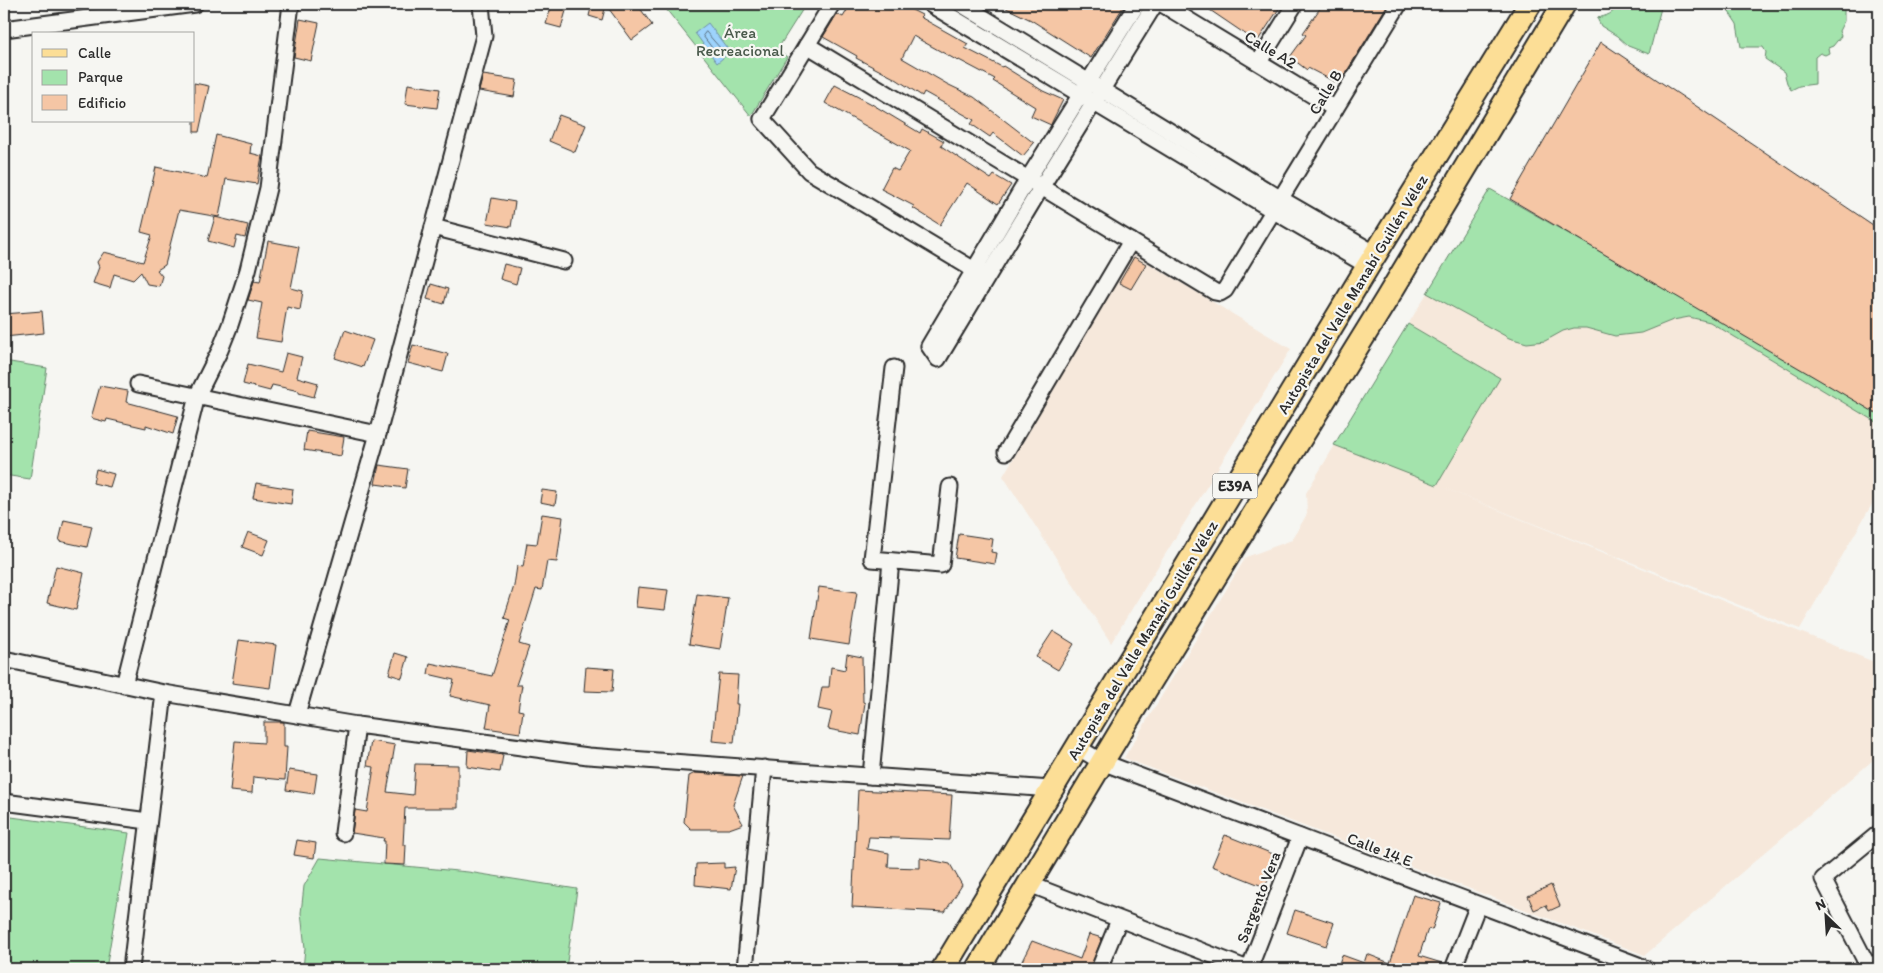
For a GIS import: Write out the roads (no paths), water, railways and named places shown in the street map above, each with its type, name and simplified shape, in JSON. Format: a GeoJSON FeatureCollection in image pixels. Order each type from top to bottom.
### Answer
{"type":"FeatureCollection","features":[{"type":"Feature","properties":{"kind":"main road","name":"Autopista del Valle Manabí Guillén Vélez"},"geometry":{"type":"LineString","coordinates":[[943,969],[1372,260],[1530,4]]}},
{"type":"Feature","properties":{"kind":"main road","name":"Autopista del Valle Manabí Guillén Vélez"},"geometry":{"type":"LineString","coordinates":[[978,969],[1564,4]]}},
{"type":"Feature","properties":{"kind":"main road"},"geometry":{"type":"LineString","coordinates":[[1270,430],[1300,441]]}},
{"type":"Feature","properties":{"kind":"street"},"geometry":{"type":"LineString","coordinates":[[4,29],[195,4]]}},
{"type":"Feature","properties":{"kind":"street"},"geometry":{"type":"LineString","coordinates":[[124,685],[197,396],[220,350],[248,270],[268,188],[291,4]]}},
{"type":"Feature","properties":{"kind":"street"},"geometry":{"type":"LineString","coordinates":[[297,714],[378,434],[484,36],[481,4]]}},
{"type":"Feature","properties":{"kind":"street"},"geometry":{"type":"LineString","coordinates":[[832,4],[762,119],[809,171],[980,273]]}},
{"type":"Feature","properties":{"kind":"street"},"geometry":{"type":"LineString","coordinates":[[930,4],[1085,87]]}},
{"type":"Feature","properties":{"kind":"street"},"geometry":{"type":"LineString","coordinates":[[961,4],[1085,87],[1372,260]]}},
{"type":"Feature","properties":{"kind":"street"},"geometry":{"type":"LineString","coordinates":[[1137,4],[1028,179],[980,273],[938,359],[929,346],[980,273],[1042,186],[1155,4]]}},
{"type":"Feature","properties":{"kind":"street","name":"Calle A2"},"geometry":{"type":"LineString","coordinates":[[1162,4],[1187,10],[1259,62],[1335,109]]}},
{"type":"Feature","properties":{"kind":"street"},"geometry":{"type":"LineString","coordinates":[[1259,62],[1295,4]]}},
{"type":"Feature","properties":{"kind":"street","name":"Calle B"},"geometry":{"type":"LineString","coordinates":[[1131,241],[1215,292],[1220,293],[1225,290],[1399,4]]}},
{"type":"Feature","properties":{"kind":"street"},"geometry":{"type":"LineString","coordinates":[[807,45],[1131,241],[1006,452]]}},
{"type":"Feature","properties":{"kind":"street"},"geometry":{"type":"LineString","coordinates":[[433,227],[564,261]]}},
{"type":"Feature","properties":{"kind":"street"},"geometry":{"type":"LineString","coordinates":[[894,368],[872,559],[941,565],[950,487]]}},
{"type":"Feature","properties":{"kind":"street"},"geometry":{"type":"LineString","coordinates":[[138,384],[378,434]]}},
{"type":"Feature","properties":{"kind":"street"},"geometry":{"type":"LineString","coordinates":[[871,776],[891,562]]}},
{"type":"Feature","properties":{"kind":"street"},"geometry":{"type":"LineString","coordinates":[[4,659],[164,694],[357,725],[588,756],[1051,789]]}},
{"type":"Feature","properties":{"kind":"street"},"geometry":{"type":"LineString","coordinates":[[131,969],[164,694]]}},
{"type":"Feature","properties":{"kind":"street"},"geometry":{"type":"LineString","coordinates":[[343,833],[357,725]]}},
{"type":"Feature","properties":{"kind":"street","name":"Calle 14 E"},"geometry":{"type":"LineString","coordinates":[[1077,747],[1102,762],[1646,969]]}},
{"type":"Feature","properties":{"kind":"street"},"geometry":{"type":"LineString","coordinates":[[745,969],[764,768]]}},
{"type":"Feature","properties":{"kind":"street"},"geometry":{"type":"LineString","coordinates":[[4,802],[148,821]]}},
{"type":"Feature","properties":{"kind":"street"},"geometry":{"type":"LineString","coordinates":[[1879,833],[1822,879],[1868,966],[1879,962]]}},
{"type":"Feature","properties":{"kind":"street","name":"Sargento Vera"},"geometry":{"type":"LineString","coordinates":[[1248,969],[1300,838]]}},
{"type":"Feature","properties":{"kind":"street"},"geometry":{"type":"LineString","coordinates":[[1029,884],[1248,969]]}},
{"type":"Feature","properties":{"kind":"street"},"geometry":{"type":"LineString","coordinates":[[1453,969],[1478,905]]}},
{"type":"Feature","properties":{"kind":"street"},"geometry":{"type":"LineString","coordinates":[[1099,969],[1119,920]]}},
{"type":"Feature","properties":{"kind":"water"},"geometry":{"type":"Polygon","coordinates":[[[708,23],[730,52],[717,63],[695,33],[708,23]]]}},
{"type":"Feature","properties":{"kind":"park label","name":"Área Recreacional"},"geometry":{"type":"Point","coordinates":[740,41]}}]}
